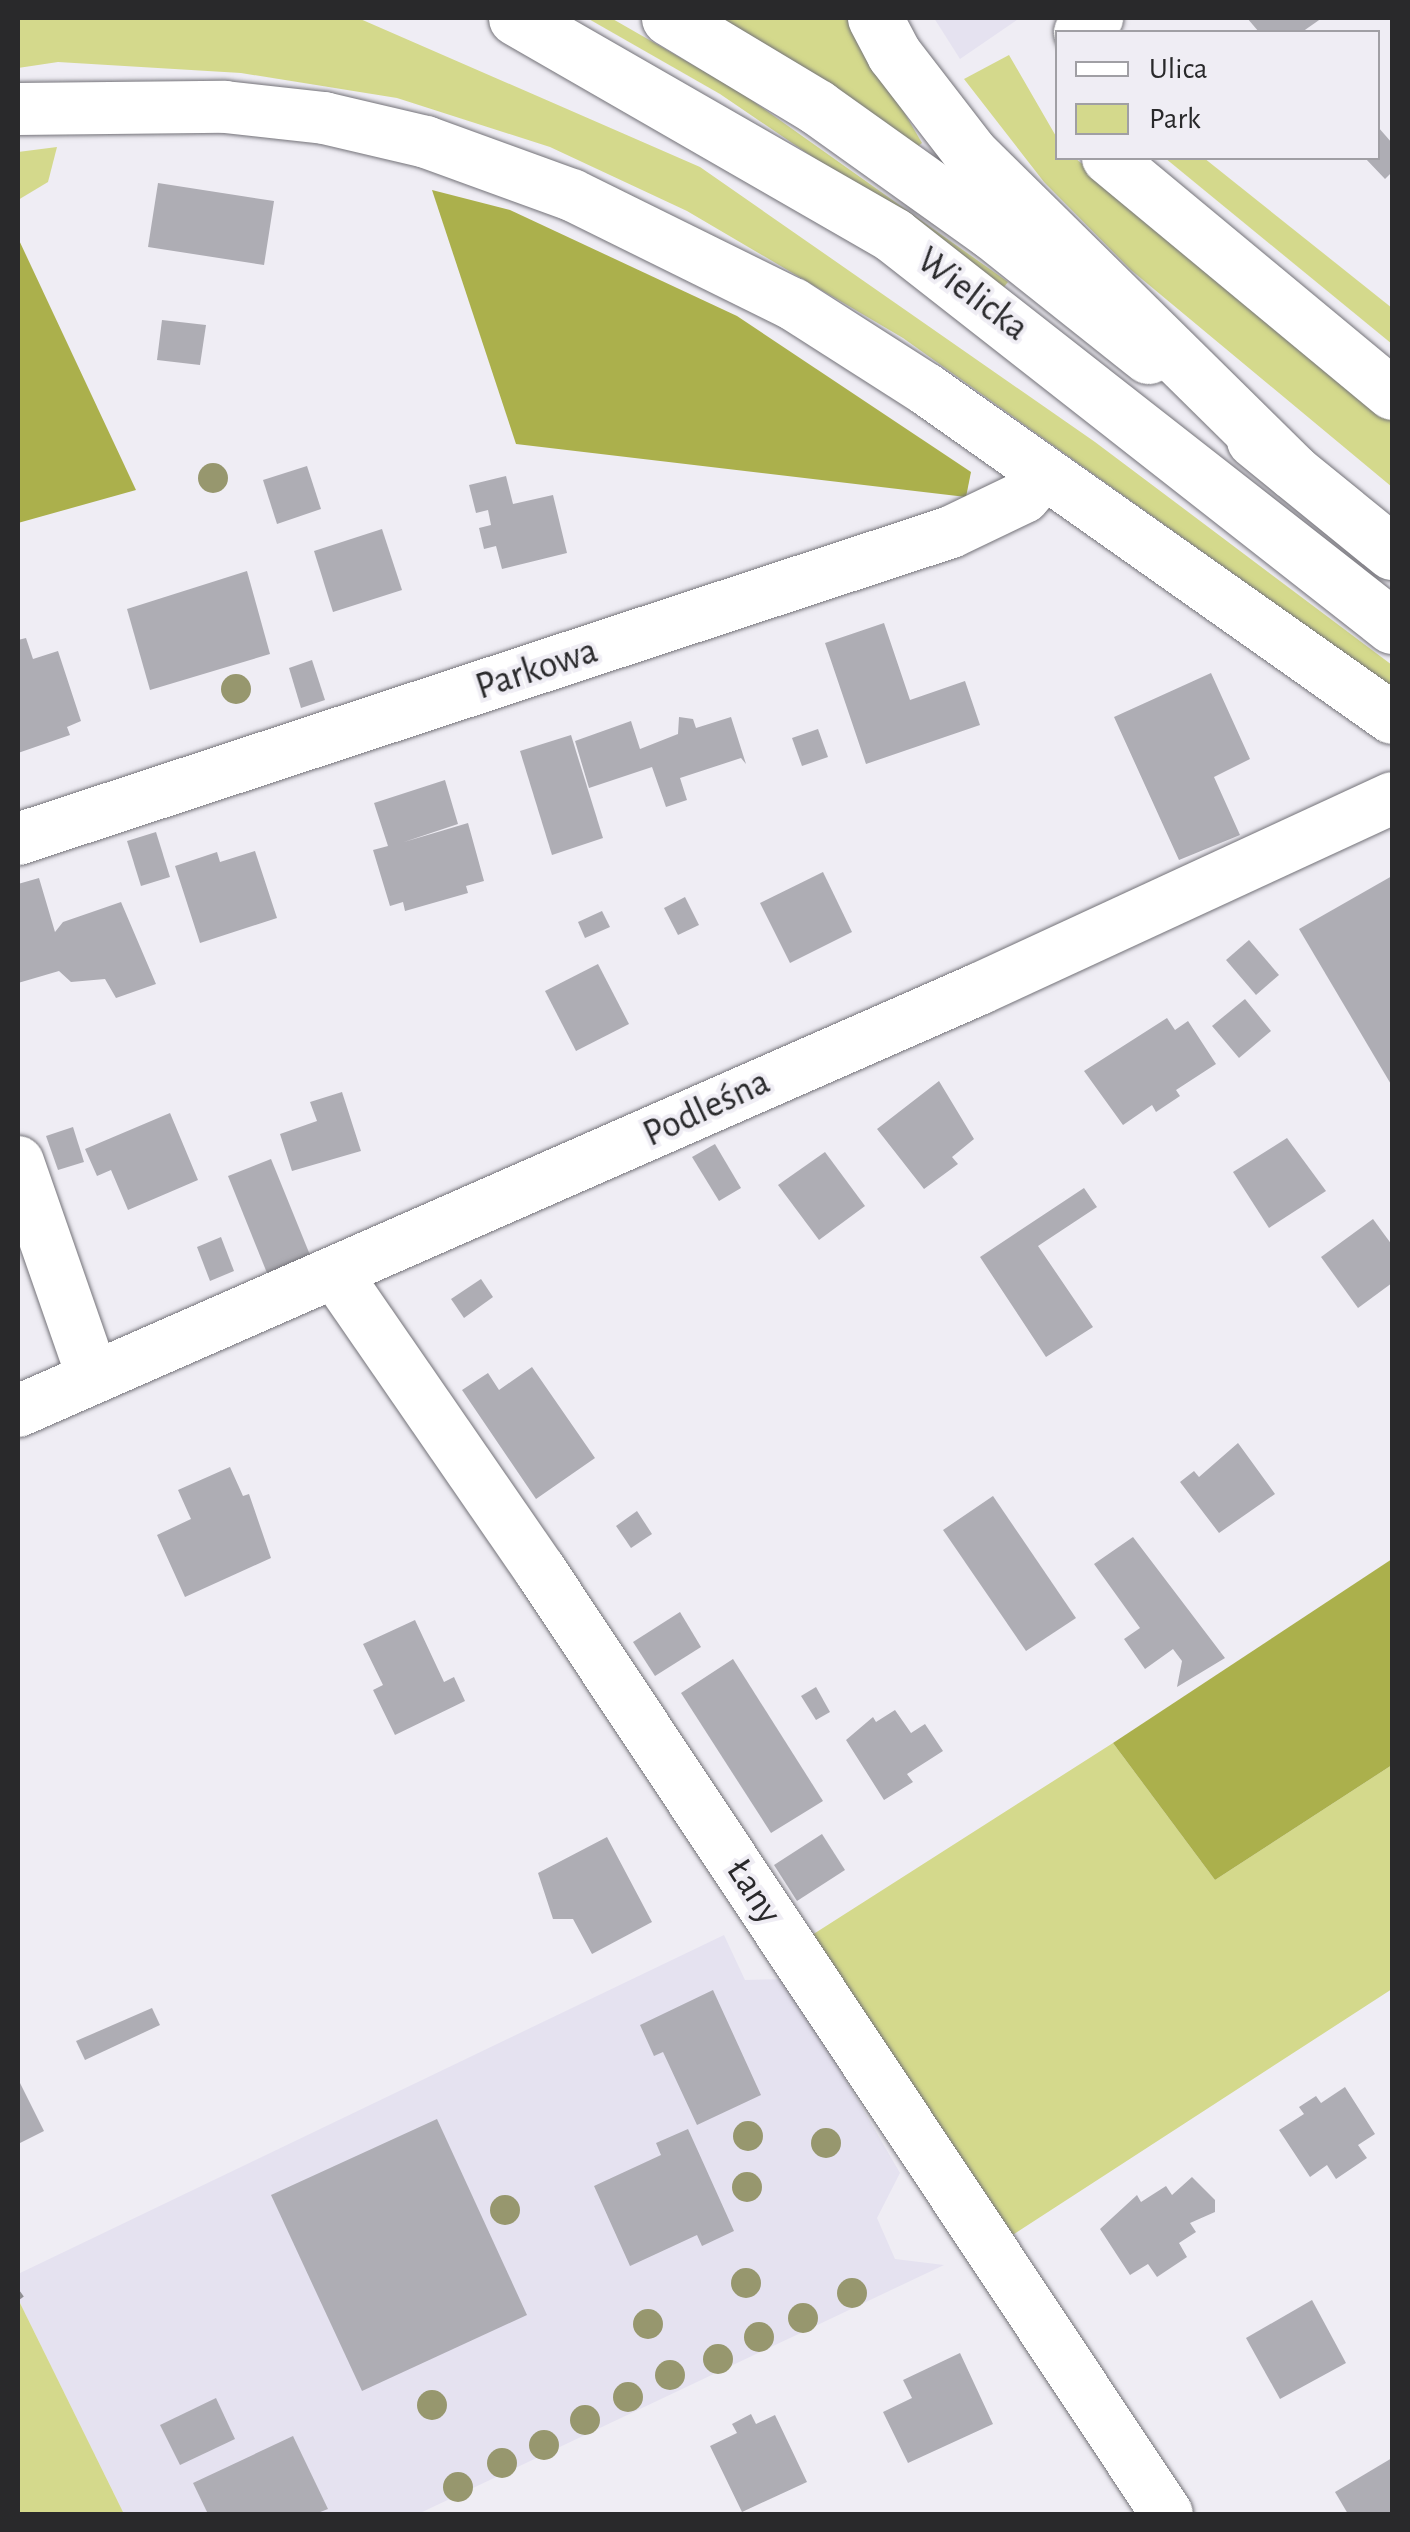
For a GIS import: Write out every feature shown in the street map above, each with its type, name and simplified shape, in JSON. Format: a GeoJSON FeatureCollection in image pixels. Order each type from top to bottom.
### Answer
{"type":"FeatureCollection","features":[{"type":"Feature","properties":{"kind":"main road","name":"Wielicka"},"geometry":{"type":"LineString","coordinates":[[516,18],[893,234],[1392,626]]}},
{"type":"Feature","properties":{"kind":"main road","name":"Wielicka"},"geometry":{"type":"LineString","coordinates":[[669,18],[817,107],[990,231],[1392,552]]}},
{"type":"Feature","properties":{"kind":"main road"},"geometry":{"type":"LineString","coordinates":[[875,18],[894,54],[970,154],[1292,471]]}},
{"type":"Feature","properties":{"kind":"street"},"geometry":{"type":"LineString","coordinates":[[18,109],[225,107],[324,118],[426,142],[572,195],[792,304],[1392,718]]}},
{"type":"Feature","properties":{"kind":"street"},"geometry":{"type":"LineString","coordinates":[[1110,160],[1392,394]]}},
{"type":"Feature","properties":{"kind":"street","name":"Parkowa"},"geometry":{"type":"LineString","coordinates":[[18,840],[950,532],[1024,497],[1043,475]]}},
{"type":"Feature","properties":{"kind":"street","name":"Podleśna"},"geometry":{"type":"LineString","coordinates":[[18,1411],[335,1274],[1392,798]]}},
{"type":"Feature","properties":{"kind":"street"},"geometry":{"type":"LineString","coordinates":[[18,1162],[93,1377]]}},
{"type":"Feature","properties":{"kind":"street","name":"Łany"},"geometry":{"type":"LineString","coordinates":[[335,1274],[540,1570],[1166,2514]]}},
{"type":"Feature","properties":{"kind":"shaded area"},"geometry":{"type":"Polygon","coordinates":[[[934,18],[1020,18],[960,59],[934,18]]]}},
{"type":"Feature","properties":{"kind":"shaded area"},"geometry":{"type":"Polygon","coordinates":[[[724,1935],[745,1980],[787,1979],[900,2173],[877,2218],[895,2259],[944,2265],[418,2514],[124,2514],[18,2299],[18,2274],[724,1935]]]}},
{"type":"Feature","properties":{"kind":"green space"},"geometry":{"type":"Polygon","coordinates":[[[18,18],[358,18],[700,167],[1095,442],[1392,665],[1392,687],[903,338],[687,211],[550,147],[397,98],[241,73],[58,62],[18,68],[18,18]]]}},
{"type":"Feature","properties":{"kind":"green space"},"geometry":{"type":"Polygon","coordinates":[[[587,18],[611,18],[740,92],[1008,282],[1004,287],[720,94],[587,18]]]}},
{"type":"Feature","properties":{"kind":"green space"},"geometry":{"type":"Polygon","coordinates":[[[720,18],[849,18],[922,143],[917,147],[720,18]]]}},
{"type":"Feature","properties":{"kind":"green space"},"geometry":{"type":"Polygon","coordinates":[[[1009,55],[1055,135],[1055,160],[1077,160],[1392,417],[1392,487],[1131,270],[1044,182],[964,79],[1009,55]]]}},
{"type":"Feature","properties":{"kind":"green space"},"geometry":{"type":"Polygon","coordinates":[[[57,147],[48,182],[18,200],[18,152],[57,147]]]}},
{"type":"Feature","properties":{"kind":"green space"},"geometry":{"type":"Polygon","coordinates":[[[1167,160],[1207,160],[1392,308],[1392,344],[1167,160]]]}},
{"type":"Feature","properties":{"kind":"green space"},"geometry":{"type":"Polygon","coordinates":[[[432,190],[510,210],[737,316],[971,472],[966,497],[516,444],[432,190]]]}},
{"type":"Feature","properties":{"kind":"green space"},"geometry":{"type":"Polygon","coordinates":[[[18,238],[136,490],[18,523],[18,238]]]}},
{"type":"Feature","properties":{"kind":"green space"},"geometry":{"type":"Polygon","coordinates":[[[1392,1559],[1392,1765],[1215,1880],[1113,1743],[1392,1559]]]}},
{"type":"Feature","properties":{"kind":"green space"},"geometry":{"type":"Polygon","coordinates":[[[1113,1743],[1215,1880],[1392,1765],[1392,1989],[1011,2236],[812,1935],[1113,1743]]]}},
{"type":"Feature","properties":{"kind":"green space"},"geometry":{"type":"Polygon","coordinates":[[[18,2299],[124,2514],[18,2514],[18,2299]]]}},
{"type":"Feature","properties":{"kind":"building"},"geometry":{"type":"Polygon","coordinates":[[[1247,18],[1322,18],[1305,30],[1257,30],[1247,18]]]}},
{"type":"Feature","properties":{"kind":"building"},"geometry":{"type":"Polygon","coordinates":[[[1380,129],[1392,143],[1392,172],[1385,179],[1367,160],[1380,160],[1380,129]]]}},
{"type":"Feature","properties":{"kind":"building"},"geometry":{"type":"Polygon","coordinates":[[[158,183],[274,201],[264,265],[148,247],[158,183]]]}},
{"type":"Feature","properties":{"kind":"building"},"geometry":{"type":"Polygon","coordinates":[[[162,320],[206,325],[200,365],[157,360],[162,320]]]}},
{"type":"Feature","properties":{"kind":"building"},"geometry":{"type":"Polygon","coordinates":[[[307,466],[321,509],[277,524],[263,480],[307,466]]]}},
{"type":"Feature","properties":{"kind":"building"},"geometry":{"type":"Polygon","coordinates":[[[506,476],[513,504],[553,495],[567,553],[502,569],[496,546],[484,549],[479,528],[491,525],[488,510],[476,513],[469,485],[506,476]]]}},
{"type":"Feature","properties":{"kind":"building"},"geometry":{"type":"Polygon","coordinates":[[[382,529],[402,590],[333,612],[314,551],[382,529]]]}},
{"type":"Feature","properties":{"kind":"building"},"geometry":{"type":"Polygon","coordinates":[[[247,571],[270,654],[150,690],[127,609],[247,571]]]}},
{"type":"Feature","properties":{"kind":"building"},"geometry":{"type":"Polygon","coordinates":[[[884,623],[910,700],[965,681],[980,725],[866,764],[825,643],[884,623]]]}},
{"type":"Feature","properties":{"kind":"building"},"geometry":{"type":"Polygon","coordinates":[[[26,638],[33,659],[58,651],[81,721],[67,727],[70,735],[18,753],[18,640],[26,638]]]}},
{"type":"Feature","properties":{"kind":"building"},"geometry":{"type":"Polygon","coordinates":[[[312,660],[325,700],[301,708],[289,668],[312,660]]]}},
{"type":"Feature","properties":{"kind":"building"},"geometry":{"type":"Polygon","coordinates":[[[1211,673],[1250,759],[1214,777],[1240,835],[1179,860],[1114,717],[1211,673]]]}},
{"type":"Feature","properties":{"kind":"building"},"geometry":{"type":"Polygon","coordinates":[[[679,717],[693,719],[696,728],[731,717],[746,764],[741,758],[680,778],[687,800],[666,807],[652,767],[589,788],[575,741],[631,721],[640,749],[678,734],[679,717]]]}},
{"type":"Feature","properties":{"kind":"building"},"geometry":{"type":"Polygon","coordinates":[[[818,729],[828,757],[802,766],[792,738],[818,729]]]}},
{"type":"Feature","properties":{"kind":"building"},"geometry":{"type":"Polygon","coordinates":[[[571,735],[603,838],[552,855],[520,751],[571,735]]]}},
{"type":"Feature","properties":{"kind":"building"},"geometry":{"type":"Polygon","coordinates":[[[445,780],[458,824],[404,842],[468,823],[484,881],[466,886],[468,893],[405,911],[403,902],[390,906],[373,850],[388,846],[374,803],[445,780]]]}},
{"type":"Feature","properties":{"kind":"building"},"geometry":{"type":"Polygon","coordinates":[[[156,832],[170,877],[141,886],[127,841],[156,832]]]}},
{"type":"Feature","properties":{"kind":"building"},"geometry":{"type":"Polygon","coordinates":[[[255,851],[277,918],[200,943],[175,866],[217,852],[220,862],[255,851]]]}},
{"type":"Feature","properties":{"kind":"building"},"geometry":{"type":"Polygon","coordinates":[[[823,872],[852,932],[790,963],[760,903],[823,872]]]}},
{"type":"Feature","properties":{"kind":"building"},"geometry":{"type":"Polygon","coordinates":[[[1392,876],[1392,1086],[1299,929],[1392,876]]]}},
{"type":"Feature","properties":{"kind":"building"},"geometry":{"type":"Polygon","coordinates":[[[39,878],[55,932],[63,922],[121,902],[156,984],[116,998],[105,979],[71,982],[59,971],[18,983],[18,884],[39,878]]]}},
{"type":"Feature","properties":{"kind":"building"},"geometry":{"type":"Polygon","coordinates":[[[685,897],[699,925],[678,935],[664,908],[685,897]]]}},
{"type":"Feature","properties":{"kind":"building"},"geometry":{"type":"Polygon","coordinates":[[[602,911],[610,927],[585,938],[578,922],[602,911]]]}},
{"type":"Feature","properties":{"kind":"building"},"geometry":{"type":"Polygon","coordinates":[[[1249,940],[1279,975],[1256,995],[1226,960],[1249,940]]]}},
{"type":"Feature","properties":{"kind":"building"},"geometry":{"type":"Polygon","coordinates":[[[598,964],[629,1024],[576,1051],[545,991],[598,964]]]}},
{"type":"Feature","properties":{"kind":"building"},"geometry":{"type":"Polygon","coordinates":[[[1245,999],[1271,1031],[1239,1058],[1212,1026],[1245,999]]]}},
{"type":"Feature","properties":{"kind":"building"},"geometry":{"type":"Polygon","coordinates":[[[1167,1018],[1175,1030],[1188,1021],[1216,1064],[1176,1090],[1180,1096],[1156,1112],[1152,1105],[1123,1125],[1084,1071],[1167,1018]]]}},
{"type":"Feature","properties":{"kind":"building"},"geometry":{"type":"Polygon","coordinates":[[[939,1081],[974,1139],[952,1157],[958,1164],[924,1189],[877,1129],[939,1081]]]}},
{"type":"Feature","properties":{"kind":"building"},"geometry":{"type":"Polygon","coordinates":[[[342,1092],[361,1151],[292,1171],[280,1134],[317,1121],[310,1102],[342,1092]]]}},
{"type":"Feature","properties":{"kind":"building"},"geometry":{"type":"Polygon","coordinates":[[[170,1113],[198,1180],[128,1210],[111,1170],[97,1176],[85,1149],[170,1113]]]}},
{"type":"Feature","properties":{"kind":"building"},"geometry":{"type":"Polygon","coordinates":[[[73,1127],[84,1162],[58,1170],[46,1136],[73,1127]]]}},
{"type":"Feature","properties":{"kind":"building"},"geometry":{"type":"Polygon","coordinates":[[[1287,1138],[1326,1191],[1269,1228],[1233,1172],[1287,1138]]]}},
{"type":"Feature","properties":{"kind":"building"},"geometry":{"type":"Polygon","coordinates":[[[715,1144],[741,1188],[719,1201],[692,1157],[715,1144]]]}},
{"type":"Feature","properties":{"kind":"building"},"geometry":{"type":"Polygon","coordinates":[[[825,1152],[865,1206],[819,1240],[778,1185],[825,1152]]]}},
{"type":"Feature","properties":{"kind":"building"},"geometry":{"type":"Polygon","coordinates":[[[271,1159],[310,1255],[267,1273],[228,1176],[271,1159]]]}},
{"type":"Feature","properties":{"kind":"building"},"geometry":{"type":"Polygon","coordinates":[[[1084,1188],[1097,1207],[1038,1246],[1093,1327],[1046,1357],[980,1257],[1084,1188]]]}},
{"type":"Feature","properties":{"kind":"building"},"geometry":{"type":"Polygon","coordinates":[[[1373,1219],[1392,1245],[1392,1283],[1358,1308],[1321,1257],[1373,1219]]]}},
{"type":"Feature","properties":{"kind":"building"},"geometry":{"type":"Polygon","coordinates":[[[221,1237],[234,1271],[210,1281],[197,1247],[221,1237]]]}},
{"type":"Feature","properties":{"kind":"building"},"geometry":{"type":"Polygon","coordinates":[[[481,1279],[493,1297],[464,1318],[451,1299],[481,1279]]]}},
{"type":"Feature","properties":{"kind":"building"},"geometry":{"type":"Polygon","coordinates":[[[532,1367],[595,1458],[536,1499],[462,1390],[488,1373],[499,1390],[532,1367]]]}},
{"type":"Feature","properties":{"kind":"building"},"geometry":{"type":"Polygon","coordinates":[[[1238,1443],[1275,1494],[1219,1533],[1180,1482],[1194,1471],[1199,1477],[1238,1443]]]}},
{"type":"Feature","properties":{"kind":"building"},"geometry":{"type":"Polygon","coordinates":[[[230,1467],[243,1496],[249,1494],[271,1558],[185,1597],[157,1535],[191,1519],[178,1490],[230,1467]]]}},
{"type":"Feature","properties":{"kind":"building"},"geometry":{"type":"Polygon","coordinates":[[[993,1496],[1076,1618],[1026,1651],[943,1530],[993,1496]]]}},
{"type":"Feature","properties":{"kind":"building"},"geometry":{"type":"Polygon","coordinates":[[[637,1511],[652,1534],[631,1548],[616,1526],[637,1511]]]}},
{"type":"Feature","properties":{"kind":"building"},"geometry":{"type":"Polygon","coordinates":[[[1133,1537],[1225,1658],[1177,1687],[1182,1661],[1173,1649],[1145,1669],[1124,1639],[1140,1628],[1094,1564],[1133,1537]]]}},
{"type":"Feature","properties":{"kind":"building"},"geometry":{"type":"Polygon","coordinates":[[[680,1612],[701,1647],[655,1676],[633,1642],[680,1612]]]}},
{"type":"Feature","properties":{"kind":"building"},"geometry":{"type":"Polygon","coordinates":[[[415,1620],[444,1682],[454,1677],[465,1701],[395,1735],[373,1690],[383,1685],[363,1644],[415,1620]]]}},
{"type":"Feature","properties":{"kind":"building"},"geometry":{"type":"Polygon","coordinates":[[[733,1659],[823,1801],[771,1833],[681,1693],[733,1659]]]}},
{"type":"Feature","properties":{"kind":"building"},"geometry":{"type":"Polygon","coordinates":[[[816,1687],[830,1712],[816,1720],[801,1696],[816,1687]]]}},
{"type":"Feature","properties":{"kind":"building"},"geometry":{"type":"Polygon","coordinates":[[[895,1710],[911,1733],[925,1724],[943,1751],[907,1774],[913,1782],[884,1800],[846,1740],[873,1717],[876,1722],[895,1710]]]}},
{"type":"Feature","properties":{"kind":"building"},"geometry":{"type":"Polygon","coordinates":[[[822,1834],[845,1870],[797,1901],[774,1865],[822,1834]]]}},
{"type":"Feature","properties":{"kind":"building"},"geometry":{"type":"Polygon","coordinates":[[[607,1837],[652,1922],[592,1954],[573,1919],[553,1919],[538,1873],[607,1837]]]}},
{"type":"Feature","properties":{"kind":"building"},"geometry":{"type":"Polygon","coordinates":[[[713,1990],[761,2095],[697,2125],[663,2052],[654,2056],[640,2025],[713,1990]]]}},
{"type":"Feature","properties":{"kind":"building"},"geometry":{"type":"Polygon","coordinates":[[[152,2008],[160,2025],[85,2060],[76,2041],[152,2008]]]}},
{"type":"Feature","properties":{"kind":"building"},"geometry":{"type":"Polygon","coordinates":[[[18,2079],[44,2131],[18,2144],[18,2079]]]}},
{"type":"Feature","properties":{"kind":"building"},"geometry":{"type":"Polygon","coordinates":[[[1345,2087],[1375,2134],[1358,2145],[1367,2158],[1336,2179],[1327,2165],[1310,2177],[1279,2130],[1304,2114],[1299,2107],[1316,2096],[1321,2103],[1345,2087]]]}},
{"type":"Feature","properties":{"kind":"building"},"geometry":{"type":"Polygon","coordinates":[[[437,2119],[527,2315],[362,2391],[271,2195],[437,2119]]]}},
{"type":"Feature","properties":{"kind":"building"},"geometry":{"type":"Polygon","coordinates":[[[688,2129],[734,2231],[702,2246],[697,2235],[630,2266],[594,2186],[661,2155],[656,2143],[688,2129]]]}},
{"type":"Feature","properties":{"kind":"building"},"geometry":{"type":"Polygon","coordinates":[[[1192,2177],[1215,2200],[1215,2212],[1190,2223],[1196,2232],[1179,2243],[1187,2257],[1157,2277],[1148,2264],[1130,2275],[1100,2229],[1137,2195],[1141,2202],[1166,2186],[1172,2195],[1192,2177]]]}},
{"type":"Feature","properties":{"kind":"building"},"geometry":{"type":"Polygon","coordinates":[[[1312,2300],[1346,2363],[1280,2399],[1246,2338],[1312,2300]]]}},
{"type":"Feature","properties":{"kind":"building"},"geometry":{"type":"Polygon","coordinates":[[[960,2353],[993,2424],[908,2463],[883,2412],[912,2398],[903,2380],[960,2353]]]}},
{"type":"Feature","properties":{"kind":"building"},"geometry":{"type":"Polygon","coordinates":[[[216,2398],[235,2439],[180,2465],[160,2425],[216,2398]]]}},
{"type":"Feature","properties":{"kind":"building"},"geometry":{"type":"Polygon","coordinates":[[[751,2414],[756,2424],[775,2415],[807,2482],[742,2512],[710,2446],[737,2433],[732,2424],[751,2414]]]}},
{"type":"Feature","properties":{"kind":"building"},"geometry":{"type":"Polygon","coordinates":[[[293,2436],[328,2509],[315,2514],[208,2514],[193,2483],[293,2436]]]}},
{"type":"Feature","properties":{"kind":"building"},"geometry":{"type":"Polygon","coordinates":[[[1392,2458],[1392,2514],[1348,2514],[1335,2492],[1392,2458]]]}}]}
